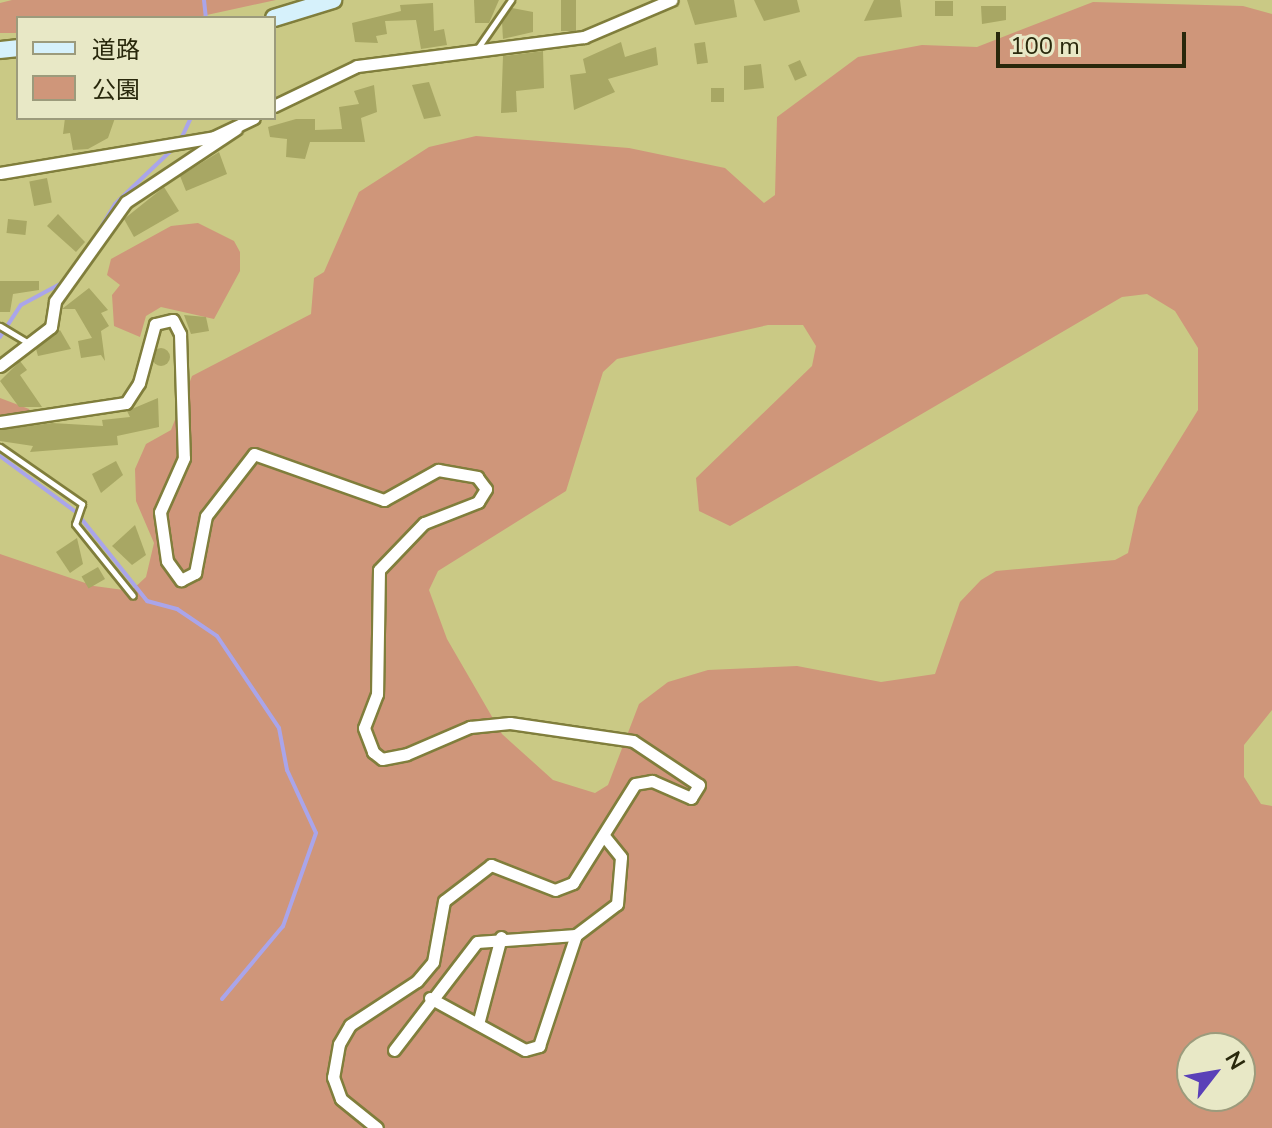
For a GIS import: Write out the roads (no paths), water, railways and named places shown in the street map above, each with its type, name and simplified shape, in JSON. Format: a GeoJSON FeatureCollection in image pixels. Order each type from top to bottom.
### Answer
{"type":"FeatureCollection","features":[{"type":"Feature","properties":{"kind":"main road"},"geometry":{"type":"LineString","coordinates":[[276,17],[333,0]]}},
{"type":"Feature","properties":{"kind":"street"},"geometry":{"type":"LineString","coordinates":[[276,105],[357,66],[584,37],[671,0]]}},
{"type":"Feature","properties":{"kind":"street"},"geometry":{"type":"LineString","coordinates":[[0,366],[27,342],[51,327],[55,301],[126,202],[251,120]]}},
{"type":"Feature","properties":{"kind":"street"},"geometry":{"type":"LineString","coordinates":[[0,173],[179,143],[236,129]]}},
{"type":"Feature","properties":{"kind":"street"},"geometry":{"type":"LineString","coordinates":[[0,422],[126,403],[139,383],[155,324],[173,320],[180,334],[184,458],[160,512],[167,561],[181,580],[195,573],[206,516],[254,454],[384,500],[438,470],[477,477],[486,489],[478,502],[440,514],[385,557],[376,590],[377,694],[366,740],[382,759],[470,727],[538,727],[633,741],[699,785],[691,798],[652,781],[635,784],[573,883],[555,890],[491,865],[444,901],[433,962],[417,981],[350,1025],[339,1044],[333,1077],[341,1099],[377,1128]]}},
{"type":"Feature","properties":{"kind":"street"},"geometry":{"type":"LineString","coordinates":[[430,998],[525,1050],[539,1046],[576,935],[617,904],[621,857],[604,836]]}},
{"type":"Feature","properties":{"kind":"street"},"geometry":{"type":"LineString","coordinates":[[394,1050],[466,951],[501,937],[576,935]]}},
{"type":"Feature","properties":{"kind":"street"},"geometry":{"type":"LineString","coordinates":[[478,1024],[501,937]]}},
{"type":"Feature","properties":{"kind":"lane"},"geometry":{"type":"LineString","coordinates":[[476,50],[511,0]]}},
{"type":"Feature","properties":{"kind":"lane"},"geometry":{"type":"LineString","coordinates":[[0,326],[27,342]]}},
{"type":"Feature","properties":{"kind":"lane"},"geometry":{"type":"LineString","coordinates":[[0,447],[76,498],[83,512],[76,520],[133,596]]}},
{"type":"Feature","properties":{"kind":"waterway"},"geometry":{"type":"LineString","coordinates":[[204,0],[206,16]]}},
{"type":"Feature","properties":{"kind":"waterway"},"geometry":{"type":"LineString","coordinates":[[181,139],[190,120]]}},
{"type":"Feature","properties":{"kind":"waterway"},"geometry":{"type":"LineString","coordinates":[[97,234],[115,204],[176,146]]}},
{"type":"Feature","properties":{"kind":"waterway"},"geometry":{"type":"LineString","coordinates":[[0,337],[21,305],[62,283]]}},
{"type":"Feature","properties":{"kind":"waterway"},"geometry":{"type":"LineString","coordinates":[[0,456],[76,512],[147,601],[177,609],[217,636],[279,728],[287,770],[316,833],[283,926],[222,999]]}}]}
